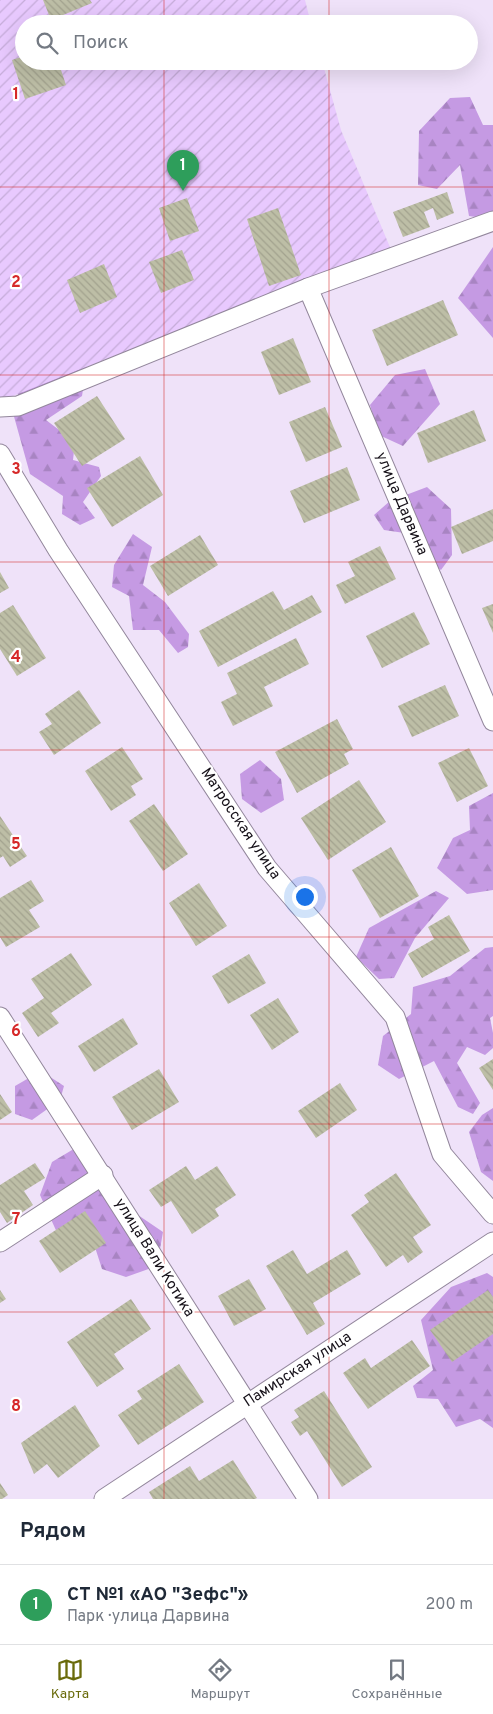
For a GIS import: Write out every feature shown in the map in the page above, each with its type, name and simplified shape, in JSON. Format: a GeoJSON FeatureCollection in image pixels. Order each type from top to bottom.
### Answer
{"type":"FeatureCollection","features":[{"type":"Feature","properties":{"kind":"street"},"geometry":{"type":"LineString","coordinates":[[0,408],[18,406],[308,288],[493,221]]}},
{"type":"Feature","properties":{"kind":"street","name":"улица Дарвина"},"geometry":{"type":"LineString","coordinates":[[308,288],[493,720]]}},
{"type":"Feature","properties":{"kind":"street","name":"Матросская улица"},"geometry":{"type":"LineString","coordinates":[[0,454],[58,550],[267,868],[395,1017],[442,1154],[493,1214]]}},
{"type":"Feature","properties":{"kind":"street","name":"улица Вали Котика"},"geometry":{"type":"LineString","coordinates":[[0,1017],[308,1499]]}},
{"type":"Feature","properties":{"kind":"street"},"geometry":{"type":"LineString","coordinates":[[0,1242],[103,1176]]}},
{"type":"Feature","properties":{"kind":"street","name":"Памирская улица"},"geometry":{"type":"LineString","coordinates":[[104,1499],[493,1242]]}},
{"type":"Feature","properties":{"kind":"green space"},"geometry":{"type":"Polygon","coordinates":[[[470,97],[483,125],[493,125],[493,217],[490,219],[469,216],[460,165],[437,189],[418,185],[419,131],[450,98],[470,97]]]}},
{"type":"Feature","properties":{"kind":"green space"},"geometry":{"type":"Polygon","coordinates":[[[493,247],[493,338],[458,298],[493,247]]]}},
{"type":"Feature","properties":{"kind":"green space"},"geometry":{"type":"Polygon","coordinates":[[[87,363],[82,396],[46,420],[75,442],[73,460],[99,467],[101,476],[83,502],[95,518],[80,525],[62,514],[63,496],[30,474],[13,413],[23,375],[87,363]]]}},
{"type":"Feature","properties":{"kind":"green space"},"geometry":{"type":"Polygon","coordinates":[[[425,369],[440,404],[403,446],[379,435],[370,405],[395,375],[425,369]]]}},
{"type":"Feature","properties":{"kind":"green space"},"geometry":{"type":"Polygon","coordinates":[[[427,487],[451,509],[452,555],[441,570],[429,561],[418,535],[384,530],[374,515],[390,501],[427,487]]]}},
{"type":"Feature","properties":{"kind":"green space"},"geometry":{"type":"Polygon","coordinates":[[[133,534],[152,547],[143,585],[165,602],[189,634],[188,647],[178,653],[159,630],[133,630],[129,596],[112,587],[114,565],[133,534]]]}},
{"type":"Feature","properties":{"kind":"green space"},"geometry":{"type":"Polygon","coordinates":[[[260,760],[281,779],[284,800],[261,813],[242,799],[240,774],[260,760]]]}},
{"type":"Feature","properties":{"kind":"green space"},"geometry":{"type":"Polygon","coordinates":[[[493,793],[493,890],[467,894],[437,868],[453,838],[470,830],[469,806],[493,793]]]}},
{"type":"Feature","properties":{"kind":"green space"},"geometry":{"type":"Polygon","coordinates":[[[436,891],[449,898],[415,938],[394,978],[379,979],[356,957],[369,928],[436,891]]]}},
{"type":"Feature","properties":{"kind":"green space"},"geometry":{"type":"Polygon","coordinates":[[[493,947],[493,1016],[490,1018],[493,1048],[485,1055],[467,1047],[457,1063],[480,1103],[473,1114],[458,1107],[434,1061],[399,1079],[378,1065],[383,1036],[411,1014],[413,987],[450,976],[485,948],[493,947]]]}},
{"type":"Feature","properties":{"kind":"green space"},"geometry":{"type":"Polygon","coordinates":[[[41,1071],[64,1086],[60,1100],[32,1120],[15,1114],[15,1086],[41,1071]]]}},
{"type":"Feature","properties":{"kind":"green space"},"geometry":{"type":"Polygon","coordinates":[[[493,1108],[493,1181],[481,1172],[469,1132],[482,1115],[493,1108]]]}},
{"type":"Feature","properties":{"kind":"green space"},"geometry":{"type":"Polygon","coordinates":[[[77,1147],[110,1196],[163,1232],[157,1266],[126,1277],[102,1269],[93,1241],[59,1237],[40,1195],[52,1162],[77,1147]]]}},
{"type":"Feature","properties":{"kind":"green space"},"geometry":{"type":"Polygon","coordinates":[[[487,1273],[493,1277],[493,1428],[480,1419],[456,1427],[438,1399],[417,1398],[413,1386],[433,1370],[421,1320],[451,1287],[487,1273]]]}},
{"type":"Feature","properties":{"kind":"shaded area"},"geometry":{"type":"Polygon","coordinates":[[[0,0],[305,0],[309,15],[15,15],[15,70],[324,70],[341,130],[392,252],[238,307],[0,401],[0,0]]]}},
{"type":"Feature","properties":{"kind":"building"},"geometry":{"type":"Polygon","coordinates":[[[43,0],[90,0],[92,3],[63,15],[49,15],[43,0]]]}},
{"type":"Feature","properties":{"kind":"building"},"geometry":{"type":"Polygon","coordinates":[[[15,70],[61,70],[66,85],[25,99],[15,70]]]}},
{"type":"Feature","properties":{"kind":"building"},"geometry":{"type":"Polygon","coordinates":[[[447,192],[454,213],[437,220],[433,208],[424,212],[430,227],[403,237],[393,212],[447,192]]]}},
{"type":"Feature","properties":{"kind":"building"},"geometry":{"type":"Polygon","coordinates":[[[187,198],[199,231],[170,241],[159,208],[187,198]]]}},
{"type":"Feature","properties":{"kind":"building"},"geometry":{"type":"Polygon","coordinates":[[[278,208],[301,275],[269,286],[247,219],[278,208]]]}},
{"type":"Feature","properties":{"kind":"building"},"geometry":{"type":"Polygon","coordinates":[[[182,250],[194,280],[161,293],[149,262],[182,250]]]}},
{"type":"Feature","properties":{"kind":"building"},"geometry":{"type":"Polygon","coordinates":[[[104,264],[117,297],[80,313],[67,280],[104,264]]]}},
{"type":"Feature","properties":{"kind":"building"},"geometry":{"type":"Polygon","coordinates":[[[443,300],[458,335],[387,366],[372,330],[443,300]]]}},
{"type":"Feature","properties":{"kind":"building"},"geometry":{"type":"Polygon","coordinates":[[[293,338],[311,382],[279,395],[261,352],[293,338]]]}},
{"type":"Feature","properties":{"kind":"building"},"geometry":{"type":"Polygon","coordinates":[[[97,396],[125,439],[82,466],[54,423],[97,396]]]}},
{"type":"Feature","properties":{"kind":"building"},"geometry":{"type":"Polygon","coordinates":[[[325,407],[342,447],[306,462],[289,422],[325,407]]]}},
{"type":"Feature","properties":{"kind":"building"},"geometry":{"type":"Polygon","coordinates":[[[474,410],[486,441],[428,463],[417,433],[474,410]]]}},
{"type":"Feature","properties":{"kind":"building"},"geometry":{"type":"Polygon","coordinates":[[[140,456],[163,495],[112,527],[87,488],[140,456]]]}},
{"type":"Feature","properties":{"kind":"building"},"geometry":{"type":"Polygon","coordinates":[[[347,467],[360,500],[304,523],[290,491],[347,467]]]}},
{"type":"Feature","properties":{"kind":"building"},"geometry":{"type":"Polygon","coordinates":[[[493,509],[493,541],[462,554],[451,527],[493,509]]]}},
{"type":"Feature","properties":{"kind":"building"},"geometry":{"type":"Polygon","coordinates":[[[200,535],[218,565],[168,596],[150,566],[200,535]]]}},
{"type":"Feature","properties":{"kind":"building"},"geometry":{"type":"Polygon","coordinates":[[[380,546],[396,579],[345,604],[336,585],[355,576],[348,562],[380,546]]]}},
{"type":"Feature","properties":{"kind":"building"},"geometry":{"type":"Polygon","coordinates":[[[0,572],[9,588],[0,593],[0,572]]]}},
{"type":"Feature","properties":{"kind":"building"},"geometry":{"type":"Polygon","coordinates":[[[273,591],[284,610],[312,595],[322,612],[218,667],[199,631],[273,591]]]}},
{"type":"Feature","properties":{"kind":"building"},"geometry":{"type":"Polygon","coordinates":[[[493,604],[493,633],[482,608],[493,604]]]}},
{"type":"Feature","properties":{"kind":"building"},"geometry":{"type":"Polygon","coordinates":[[[13,605],[46,658],[17,676],[0,649],[0,613],[13,605]]]}},
{"type":"Feature","properties":{"kind":"building"},"geometry":{"type":"Polygon","coordinates":[[[414,612],[430,644],[382,668],[366,636],[414,612]]]}},
{"type":"Feature","properties":{"kind":"building"},"geometry":{"type":"Polygon","coordinates":[[[296,638],[309,664],[264,687],[273,706],[233,726],[221,702],[237,694],[227,673],[296,638]]]}},
{"type":"Feature","properties":{"kind":"building"},"geometry":{"type":"Polygon","coordinates":[[[445,685],[459,716],[412,737],[398,706],[445,685]]]}},
{"type":"Feature","properties":{"kind":"building"},"geometry":{"type":"Polygon","coordinates":[[[79,690],[101,723],[54,755],[39,732],[52,724],[45,714],[79,690]]]}},
{"type":"Feature","properties":{"kind":"building"},"geometry":{"type":"Polygon","coordinates":[[[337,719],[353,749],[344,754],[349,764],[297,793],[275,752],[337,719]]]}},
{"type":"Feature","properties":{"kind":"building"},"geometry":{"type":"Polygon","coordinates":[[[122,747],[143,779],[131,786],[136,795],[111,811],[85,771],[122,747]]]}},
{"type":"Feature","properties":{"kind":"building"},"geometry":{"type":"Polygon","coordinates":[[[469,748],[488,786],[457,802],[438,763],[469,748]]]}},
{"type":"Feature","properties":{"kind":"building"},"geometry":{"type":"Polygon","coordinates":[[[359,780],[386,822],[328,860],[301,818],[359,780]]]}},
{"type":"Feature","properties":{"kind":"building"},"geometry":{"type":"Polygon","coordinates":[[[154,804],[188,854],[163,871],[129,821],[154,804]]]}},
{"type":"Feature","properties":{"kind":"building"},"geometry":{"type":"Polygon","coordinates":[[[0,816],[27,856],[10,867],[3,856],[0,858],[0,816]]]}},
{"type":"Feature","properties":{"kind":"building"},"geometry":{"type":"Polygon","coordinates":[[[391,847],[419,896],[380,918],[352,870],[391,847]]]}},
{"type":"Feature","properties":{"kind":"building"},"geometry":{"type":"Polygon","coordinates":[[[31,880],[44,901],[29,910],[40,927],[6,947],[0,937],[0,898],[31,880]]]}},
{"type":"Feature","properties":{"kind":"building"},"geometry":{"type":"Polygon","coordinates":[[[199,883],[227,926],[196,946],[169,903],[199,883]]]}},
{"type":"Feature","properties":{"kind":"building"},"geometry":{"type":"Polygon","coordinates":[[[449,915],[470,951],[422,978],[408,954],[434,939],[428,927],[449,915]]]}},
{"type":"Feature","properties":{"kind":"building"},"geometry":{"type":"Polygon","coordinates":[[[71,953],[92,985],[51,1013],[59,1023],[38,1037],[22,1013],[44,998],[31,979],[71,953]]]}},
{"type":"Feature","properties":{"kind":"building"},"geometry":{"type":"Polygon","coordinates":[[[249,954],[266,983],[228,1004],[212,976],[249,954]]]}},
{"type":"Feature","properties":{"kind":"building"},"geometry":{"type":"Polygon","coordinates":[[[278,998],[299,1032],[272,1050],[250,1015],[278,998]]]}},
{"type":"Feature","properties":{"kind":"building"},"geometry":{"type":"Polygon","coordinates":[[[123,1018],[138,1044],[94,1072],[78,1046],[123,1018]]]}},
{"type":"Feature","properties":{"kind":"building"},"geometry":{"type":"Polygon","coordinates":[[[493,1059],[493,1090],[479,1068],[493,1059]]]}},
{"type":"Feature","properties":{"kind":"building"},"geometry":{"type":"Polygon","coordinates":[[[159,1069],[179,1102],[132,1130],[112,1097],[159,1069]]]}},
{"type":"Feature","properties":{"kind":"building"},"geometry":{"type":"Polygon","coordinates":[[[340,1083],[357,1110],[316,1138],[298,1111],[340,1083]]]}},
{"type":"Feature","properties":{"kind":"building"},"geometry":{"type":"Polygon","coordinates":[[[0,1094],[12,1112],[0,1120],[0,1094]]]}},
{"type":"Feature","properties":{"kind":"building"},"geometry":{"type":"Polygon","coordinates":[[[35,1163],[45,1178],[24,1191],[33,1205],[7,1223],[0,1212],[0,1185],[35,1163]]]}},
{"type":"Feature","properties":{"kind":"building"},"geometry":{"type":"Polygon","coordinates":[[[186,1166],[195,1180],[217,1166],[236,1195],[215,1209],[219,1216],[192,1234],[171,1201],[161,1207],[149,1190],[186,1166]]]}},
{"type":"Feature","properties":{"kind":"building"},"geometry":{"type":"Polygon","coordinates":[[[396,1173],[431,1225],[413,1237],[423,1252],[408,1263],[403,1255],[386,1267],[351,1215],[369,1202],[364,1195],[396,1173]]]}},
{"type":"Feature","properties":{"kind":"building"},"geometry":{"type":"Polygon","coordinates":[[[85,1211],[106,1243],[60,1273],[39,1241],[85,1211]]]}},
{"type":"Feature","properties":{"kind":"building"},"geometry":{"type":"Polygon","coordinates":[[[293,1250],[307,1274],[347,1250],[361,1274],[313,1303],[325,1324],[307,1335],[266,1266],[293,1250]]]}},
{"type":"Feature","properties":{"kind":"building"},"geometry":{"type":"Polygon","coordinates":[[[249,1279],[266,1309],[234,1326],[218,1296],[249,1279]]]}},
{"type":"Feature","properties":{"kind":"building"},"geometry":{"type":"Polygon","coordinates":[[[0,1290],[6,1299],[0,1303],[0,1290]]]}},
{"type":"Feature","properties":{"kind":"building"},"geometry":{"type":"Polygon","coordinates":[[[488,1290],[493,1297],[493,1334],[452,1362],[430,1330],[488,1290]]]}},
{"type":"Feature","properties":{"kind":"building"},"geometry":{"type":"Polygon","coordinates":[[[131,1299],[151,1329],[114,1354],[124,1369],[97,1387],[67,1342],[131,1299]]]}},
{"type":"Feature","properties":{"kind":"building"},"geometry":{"type":"Polygon","coordinates":[[[412,1340],[430,1366],[368,1409],[343,1373],[365,1358],[371,1368],[412,1340]]]}},
{"type":"Feature","properties":{"kind":"building"},"geometry":{"type":"Polygon","coordinates":[[[179,1364],[204,1402],[138,1445],[118,1415],[142,1399],[137,1391],[179,1364]]]}},
{"type":"Feature","properties":{"kind":"building"},"geometry":{"type":"Polygon","coordinates":[[[324,1391],[372,1467],[342,1487],[307,1431],[300,1436],[291,1422],[299,1417],[294,1410],[324,1391]]]}},
{"type":"Feature","properties":{"kind":"building"},"geometry":{"type":"Polygon","coordinates":[[[75,1405],[100,1446],[58,1478],[47,1464],[34,1474],[21,1443],[75,1405]]]}},
{"type":"Feature","properties":{"kind":"building"},"geometry":{"type":"Polygon","coordinates":[[[233,1460],[257,1498],[153,1499],[149,1492],[190,1466],[199,1481],[233,1460]]]}},
{"type":"Feature","properties":{"kind":"building"},"geometry":{"type":"Polygon","coordinates":[[[0,1483],[8,1495],[2,1499],[0,1499],[0,1483]]]}},
{"type":"Feature","properties":{"kind":"place","name":"СТ №1 «АО \"Зефс\"»"},"geometry":{"type":"Point","coordinates":[183,191]}}]}
